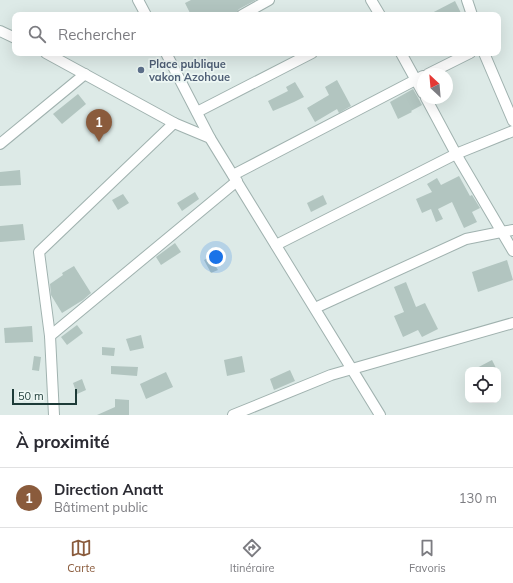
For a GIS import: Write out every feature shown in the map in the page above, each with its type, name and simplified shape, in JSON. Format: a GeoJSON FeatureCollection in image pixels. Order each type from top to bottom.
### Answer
{"type":"FeatureCollection","features":[{"type":"Feature","properties":{"kind":"street"},"geometry":{"type":"LineString","coordinates":[[139,0],[145,12]]}},
{"type":"Feature","properties":{"kind":"street"},"geometry":{"type":"LineString","coordinates":[[247,12],[269,0]]}},
{"type":"Feature","properties":{"kind":"street"},"geometry":{"type":"LineString","coordinates":[[371,0],[378,12]]}},
{"type":"Feature","properties":{"kind":"street"},"geometry":{"type":"LineString","coordinates":[[467,0],[471,12]]}},
{"type":"Feature","properties":{"kind":"street"},"geometry":{"type":"LineString","coordinates":[[0,31],[12,37]]}},
{"type":"Feature","properties":{"kind":"street"},"geometry":{"type":"LineString","coordinates":[[52,56],[174,123],[210,138]]}},
{"type":"Feature","properties":{"kind":"street"},"geometry":{"type":"LineString","coordinates":[[170,56],[210,138],[380,415]]}},
{"type":"Feature","properties":{"kind":"street"},"geometry":{"type":"LineString","coordinates":[[197,112],[306,56]]}},
{"type":"Feature","properties":{"kind":"street"},"geometry":{"type":"LineString","coordinates":[[403,56],[417,75]]}},
{"type":"Feature","properties":{"kind":"street"},"geometry":{"type":"LineString","coordinates":[[440,68],[464,56]]}},
{"type":"Feature","properties":{"kind":"street"},"geometry":{"type":"LineString","coordinates":[[485,56],[513,121]]}},
{"type":"Feature","properties":{"kind":"street"},"geometry":{"type":"LineString","coordinates":[[0,144],[85,74]]}},
{"type":"Feature","properties":{"kind":"street"},"geometry":{"type":"LineString","coordinates":[[50,336],[235,178],[417,79]]}},
{"type":"Feature","properties":{"kind":"street"},"geometry":{"type":"LineString","coordinates":[[429,104],[456,154],[513,251]]}},
{"type":"Feature","properties":{"kind":"street"},"geometry":{"type":"LineString","coordinates":[[54,415],[50,336],[39,252],[174,123]]}},
{"type":"Feature","properties":{"kind":"street"},"geometry":{"type":"LineString","coordinates":[[276,245],[456,154],[513,131]]}},
{"type":"Feature","properties":{"kind":"street"},"geometry":{"type":"LineString","coordinates":[[315,308],[466,239],[513,230]]}},
{"type":"Feature","properties":{"kind":"street"},"geometry":{"type":"LineString","coordinates":[[233,415],[331,375],[513,323]]}},
{"type":"Feature","properties":{"kind":"building"},"geometry":{"type":"Polygon","coordinates":[[[191,0],[256,0],[239,9],[237,12],[190,12],[185,3],[191,0]]]}},
{"type":"Feature","properties":{"kind":"building"},"geometry":{"type":"Polygon","coordinates":[[[455,1],[460,12],[434,12],[455,1]]]}},
{"type":"Feature","properties":{"kind":"building"},"geometry":{"type":"Polygon","coordinates":[[[337,80],[351,106],[339,113],[337,109],[315,122],[307,108],[329,95],[325,87],[337,80]]]}},
{"type":"Feature","properties":{"kind":"building"},"geometry":{"type":"Polygon","coordinates":[[[295,82],[304,97],[273,111],[268,101],[288,91],[286,87],[295,82]]]}},
{"type":"Feature","properties":{"kind":"building"},"geometry":{"type":"Polygon","coordinates":[[[413,89],[417,96],[417,104],[422,105],[398,119],[390,102],[413,89]]]}},
{"type":"Feature","properties":{"kind":"building"},"geometry":{"type":"Polygon","coordinates":[[[78,94],[86,104],[62,124],[53,114],[78,94]]]}},
{"type":"Feature","properties":{"kind":"building"},"geometry":{"type":"Polygon","coordinates":[[[20,170],[21,185],[0,186],[0,172],[20,170]]]}},
{"type":"Feature","properties":{"kind":"building"},"geometry":{"type":"Polygon","coordinates":[[[459,176],[470,196],[472,195],[480,208],[472,212],[477,222],[464,228],[452,202],[438,209],[443,219],[436,222],[431,209],[422,213],[416,199],[432,192],[427,184],[437,178],[441,185],[459,176]]]}},
{"type":"Feature","properties":{"kind":"building"},"geometry":{"type":"Polygon","coordinates":[[[195,192],[199,199],[182,211],[177,203],[195,192]]]}},
{"type":"Feature","properties":{"kind":"building"},"geometry":{"type":"Polygon","coordinates":[[[123,194],[129,203],[118,210],[112,200],[123,194]]]}},
{"type":"Feature","properties":{"kind":"building"},"geometry":{"type":"Polygon","coordinates":[[[323,195],[327,204],[311,212],[307,203],[323,195]]]}},
{"type":"Feature","properties":{"kind":"building"},"geometry":{"type":"Polygon","coordinates":[[[23,224],[25,240],[0,242],[0,226],[23,224]]]}},
{"type":"Feature","properties":{"kind":"building"},"geometry":{"type":"Polygon","coordinates":[[[175,243],[181,252],[161,265],[156,257],[175,243]]]}},
{"type":"Feature","properties":{"kind":"building"},"geometry":{"type":"Polygon","coordinates":[[[210,257],[218,270],[211,273],[204,260],[210,257]]]}},
{"type":"Feature","properties":{"kind":"building"},"geometry":{"type":"Polygon","coordinates":[[[507,260],[513,280],[478,292],[472,272],[507,260]]]}},
{"type":"Feature","properties":{"kind":"building"},"geometry":{"type":"Polygon","coordinates":[[[74,266],[91,293],[83,300],[62,313],[51,295],[50,284],[63,275],[62,273],[74,266]]]}},
{"type":"Feature","properties":{"kind":"building"},"geometry":{"type":"Polygon","coordinates":[[[406,282],[416,307],[425,303],[438,329],[422,337],[418,330],[403,337],[394,316],[404,312],[394,287],[406,282]]]}},
{"type":"Feature","properties":{"kind":"building"},"geometry":{"type":"Polygon","coordinates":[[[77,325],[83,333],[67,345],[61,337],[77,325]]]}},
{"type":"Feature","properties":{"kind":"building"},"geometry":{"type":"Polygon","coordinates":[[[32,326],[33,342],[5,343],[4,328],[32,326]]]}},
{"type":"Feature","properties":{"kind":"building"},"geometry":{"type":"Polygon","coordinates":[[[141,335],[144,348],[130,351],[126,339],[141,335]]]}},
{"type":"Feature","properties":{"kind":"building"},"geometry":{"type":"Polygon","coordinates":[[[102,347],[115,348],[114,356],[102,355],[102,347]]]}},
{"type":"Feature","properties":{"kind":"building"},"geometry":{"type":"Polygon","coordinates":[[[34,356],[41,357],[39,371],[32,370],[34,356]]]}},
{"type":"Feature","properties":{"kind":"building"},"geometry":{"type":"Polygon","coordinates":[[[242,356],[245,372],[227,376],[224,360],[242,356]]]}},
{"type":"Feature","properties":{"kind":"building"},"geometry":{"type":"Polygon","coordinates":[[[492,360],[496,367],[479,367],[492,360]]]}},
{"type":"Feature","properties":{"kind":"building"},"geometry":{"type":"Polygon","coordinates":[[[111,366],[138,367],[137,376],[111,374],[111,366]]]}},
{"type":"Feature","properties":{"kind":"building"},"geometry":{"type":"Polygon","coordinates":[[[290,370],[295,381],[274,390],[270,379],[290,370]]]}},
{"type":"Feature","properties":{"kind":"building"},"geometry":{"type":"Polygon","coordinates":[[[166,372],[173,387],[146,399],[140,384],[166,372]]]}},
{"type":"Feature","properties":{"kind":"building"},"geometry":{"type":"Polygon","coordinates":[[[82,379],[86,390],[77,394],[73,383],[82,379]]]}},
{"type":"Feature","properties":{"kind":"building"},"geometry":{"type":"Polygon","coordinates":[[[115,399],[129,400],[129,415],[97,415],[115,407],[115,399]]]}},
{"type":"Feature","properties":{"kind":"place","name":"Place publique vakon Azohoue"},"geometry":{"type":"Point","coordinates":[141,70]}},
{"type":"Feature","properties":{"kind":"place","name":"Direction Anatt"},"geometry":{"type":"Point","coordinates":[99,142]}}]}
